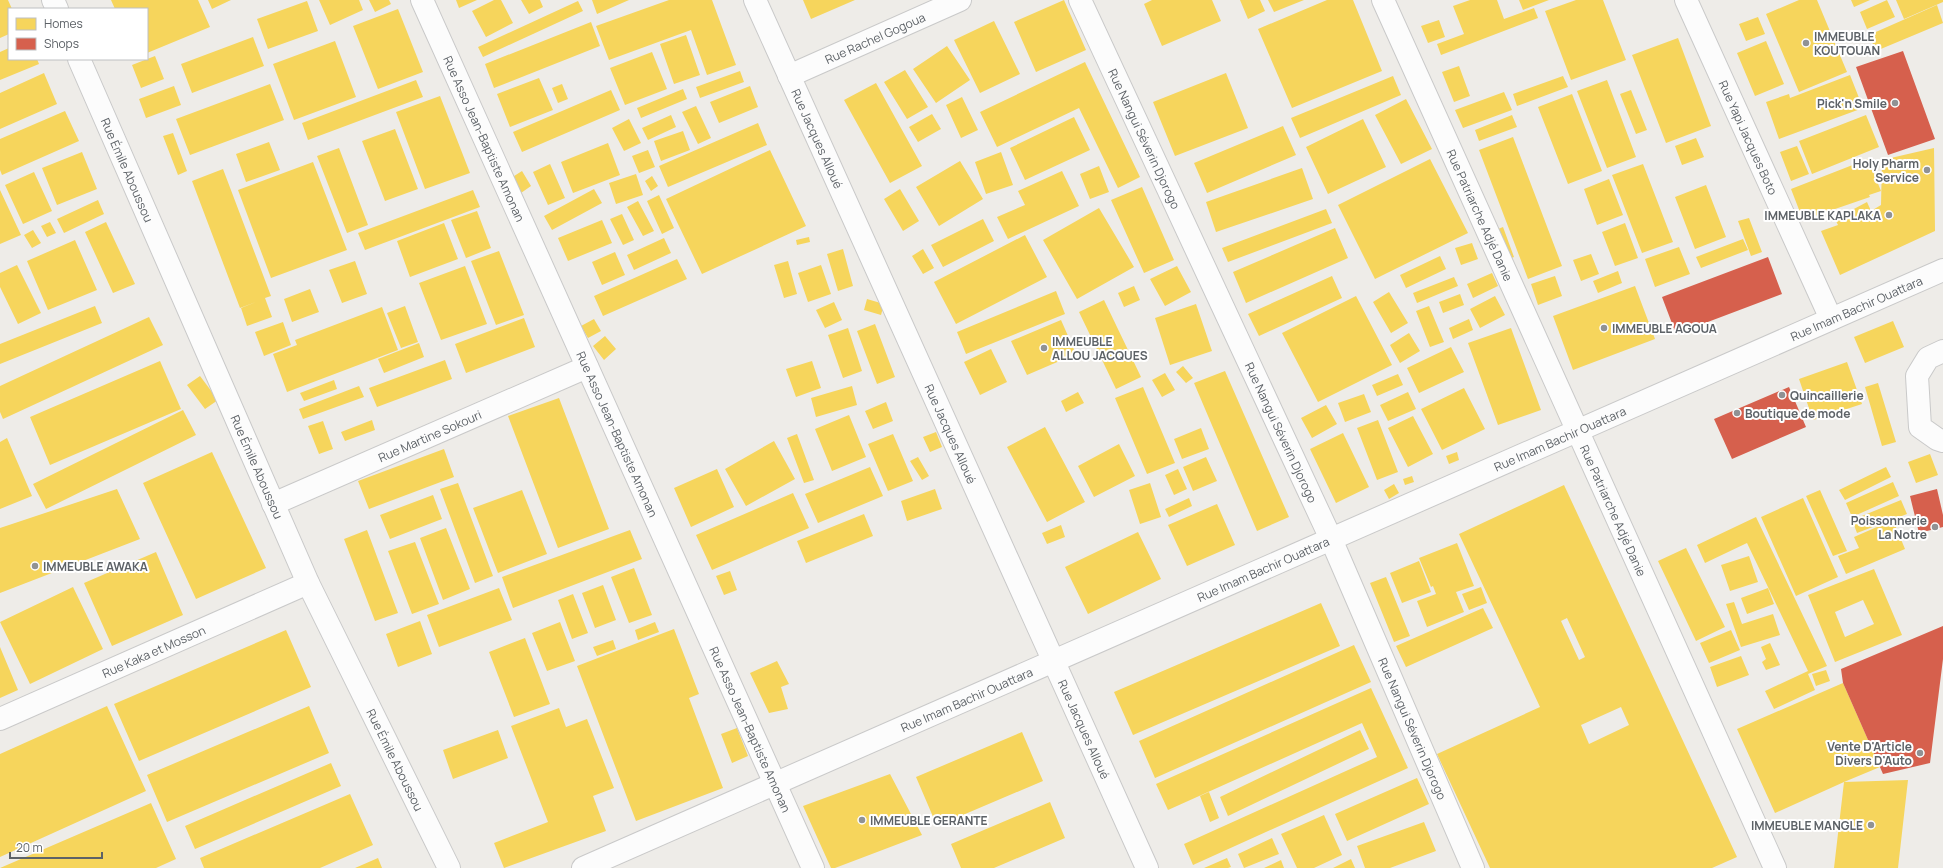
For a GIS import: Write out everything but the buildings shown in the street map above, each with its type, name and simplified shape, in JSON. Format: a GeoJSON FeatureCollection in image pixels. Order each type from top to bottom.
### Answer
{"type":"FeatureCollection","features":[{"type":"Feature","properties":{"kind":"street","name":"Rue Asso Jean-Baptiste Amonan"},"geometry":{"type":"LineString","coordinates":[[422,0],[813,868]]}},
{"type":"Feature","properties":{"kind":"street","name":"Rue Jacques Alloué"},"geometry":{"type":"LineString","coordinates":[[755,0],[1147,868]]}},
{"type":"Feature","properties":{"kind":"street","name":"Rue Rachel Gogoua"},"geometry":{"type":"LineString","coordinates":[[789,76],[960,0]]}},
{"type":"Feature","properties":{"kind":"street","name":"Rue Nangui Séverin Djorogo"},"geometry":{"type":"LineString","coordinates":[[1080,0],[1331,539],[1473,868]]}},
{"type":"Feature","properties":{"kind":"street","name":"Rue Patriarche Adjé Danie"},"geometry":{"type":"LineString","coordinates":[[1383,0],[1775,868]]}},
{"type":"Feature","properties":{"kind":"street","name":"Rue Yapi Jacques Boto"},"geometry":{"type":"LineString","coordinates":[[1686,0],[1831,320]]}},
{"type":"Feature","properties":{"kind":"street","name":"Rue Émile Aboussou"},"geometry":{"type":"LineString","coordinates":[[79,60],[308,583],[449,868]]}},
{"type":"Feature","properties":{"kind":"street","name":"Rue Imam Bachir Ouattara"},"geometry":{"type":"LineString","coordinates":[[583,868],[775,782],[1943,270]]}},
{"type":"Feature","properties":{"kind":"street"},"geometry":{"type":"LineString","coordinates":[[1943,351],[1928,358],[1917,376],[1920,427],[1937,439],[1943,441]]}},
{"type":"Feature","properties":{"kind":"street","name":"Rue Martine Sokouri"},"geometry":{"type":"LineString","coordinates":[[273,504],[587,367]]}},
{"type":"Feature","properties":{"kind":"street","name":"Rue Kaka et Mosson"},"geometry":{"type":"LineString","coordinates":[[0,719],[308,583]]}},
{"type":"Feature","properties":{"kind":"place","name":"IMMEUBLE KOUTOUAN"},"geometry":{"type":"Point","coordinates":[1806,43]}},
{"type":"Feature","properties":{"kind":"place","name":"Pick'n Smile"},"geometry":{"type":"Point","coordinates":[1895,103]}},
{"type":"Feature","properties":{"kind":"place","name":"Holy Pharm Service"},"geometry":{"type":"Point","coordinates":[1927,170]}},
{"type":"Feature","properties":{"kind":"place","name":"IMMEUBLE KAPLAKA"},"geometry":{"type":"Point","coordinates":[1889,215]}},
{"type":"Feature","properties":{"kind":"place","name":"IMMEUBLE AGOUA"},"geometry":{"type":"Point","coordinates":[1604,328]}},
{"type":"Feature","properties":{"kind":"place","name":"IMMEUBLE ALLOU JACQUES"},"geometry":{"type":"Point","coordinates":[1044,348]}},
{"type":"Feature","properties":{"kind":"place","name":"Quincaillerie"},"geometry":{"type":"Point","coordinates":[1782,395]}},
{"type":"Feature","properties":{"kind":"place","name":"Boutique de mode"},"geometry":{"type":"Point","coordinates":[1737,413]}},
{"type":"Feature","properties":{"kind":"place","name":"Poissonnerie La Notre"},"geometry":{"type":"Point","coordinates":[1935,527]}},
{"type":"Feature","properties":{"kind":"place","name":"IMMEUBLE AWAKA"},"geometry":{"type":"Point","coordinates":[35,566]}},
{"type":"Feature","properties":{"kind":"place","name":"Vente D'Article Divers D'Auto"},"geometry":{"type":"Point","coordinates":[1920,753]}},
{"type":"Feature","properties":{"kind":"place","name":"IMMEUBLE GERANTE"},"geometry":{"type":"Point","coordinates":[862,820]}},
{"type":"Feature","properties":{"kind":"place","name":"IMMEUBLE MANGLE"},"geometry":{"type":"Point","coordinates":[1871,825]}}]}
